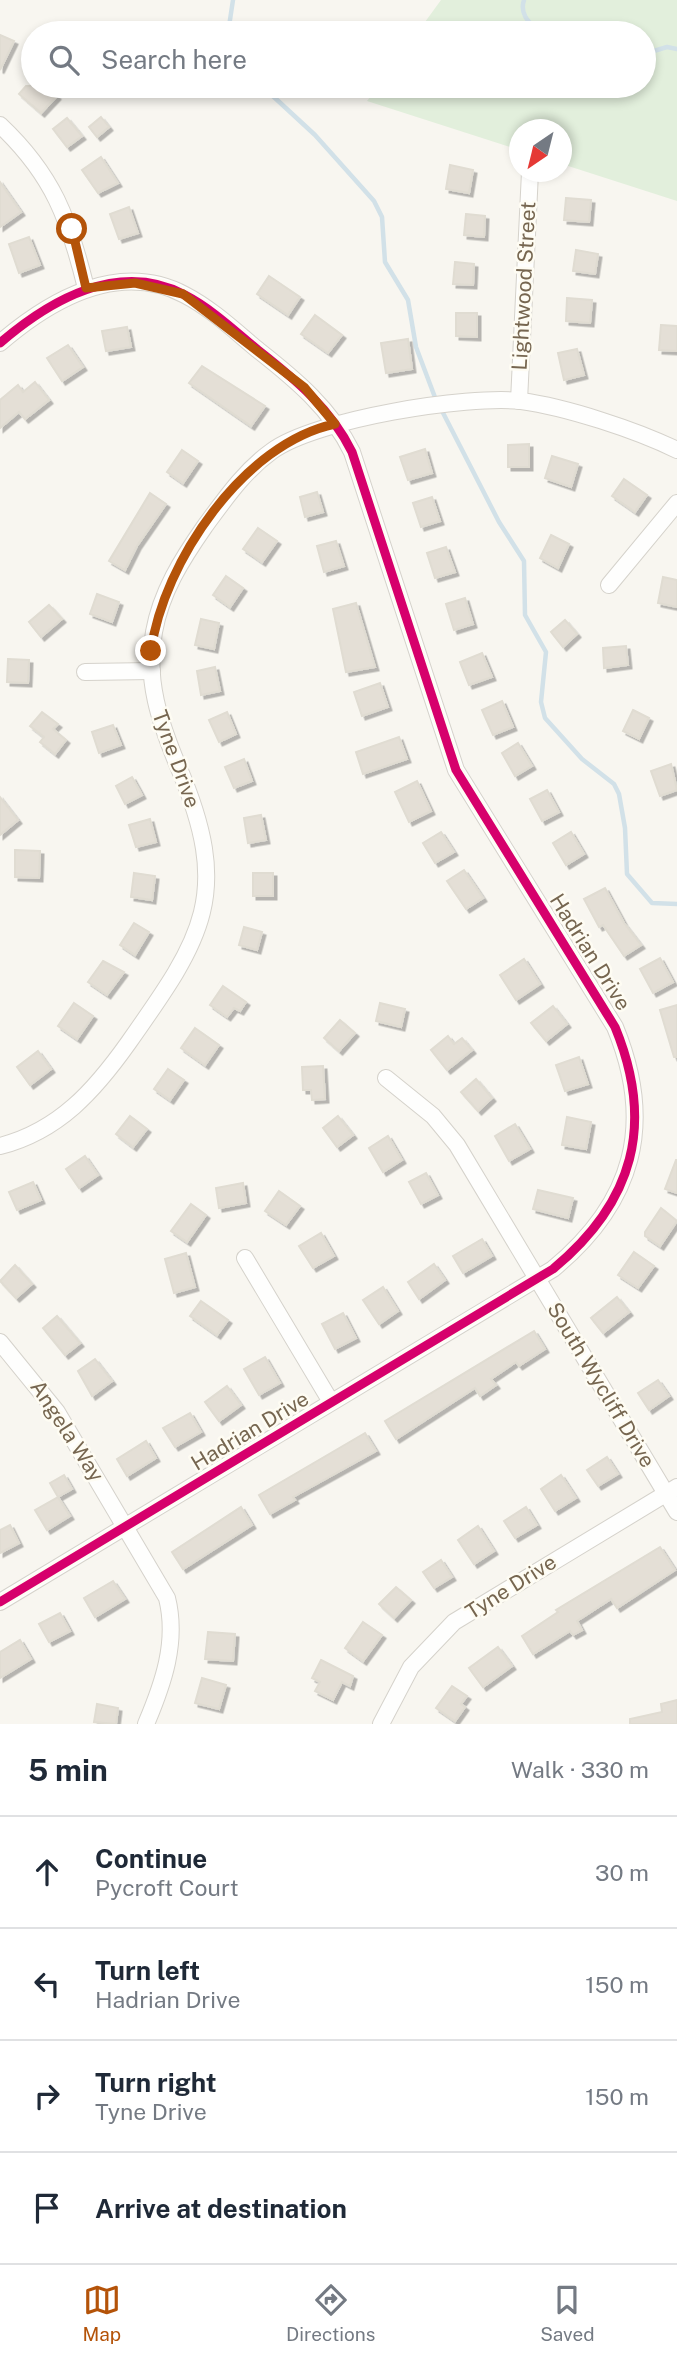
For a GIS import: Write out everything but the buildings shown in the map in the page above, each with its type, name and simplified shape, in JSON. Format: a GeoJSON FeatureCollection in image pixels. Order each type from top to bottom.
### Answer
{"type":"FeatureCollection","features":[{"type":"Feature","properties":{"kind":"street"},"geometry":{"type":"LineString","coordinates":[[0,125],[39,166],[57,196],[72,229],[86,288]]}},
{"type":"Feature","properties":{"kind":"street","name":"Lightwood Street"},"geometry":{"type":"LineString","coordinates":[[519,401],[530,182]]}},
{"type":"Feature","properties":{"kind":"street","name":"Hadrian Drive"},"geometry":{"type":"LineString","coordinates":[[0,343],[50,304],[86,288],[135,283],[183,294],[304,387],[335,424],[352,452],[456,770],[615,1027],[629,1063],[636,1112],[635,1140],[625,1175],[595,1228],[567,1258],[538,1280],[0,1602]]}},
{"type":"Feature","properties":{"kind":"street","name":"Tyne Drive"},"geometry":{"type":"LineString","coordinates":[[0,1146],[50,1126],[86,1097],[163,994],[183,964],[196,935],[204,905],[206,855],[193,802],[157,712],[152,671],[154,632],[168,585],[219,507],[242,478],[272,451],[306,432],[335,424],[478,401],[519,401],[559,409],[677,450]]}},
{"type":"Feature","properties":{"kind":"street"},"geometry":{"type":"LineString","coordinates":[[609,584],[677,503]]}},
{"type":"Feature","properties":{"kind":"street"},"geometry":{"type":"LineString","coordinates":[[85,672],[152,671]]}},
{"type":"Feature","properties":{"kind":"street","name":"South Wycliff Drive"},"geometry":{"type":"LineString","coordinates":[[386,1078],[422,1105],[445,1129],[671,1490],[677,1512]]}},
{"type":"Feature","properties":{"kind":"street"},"geometry":{"type":"LineString","coordinates":[[245,1258],[331,1402]]}},
{"type":"Feature","properties":{"kind":"street","name":"Angela Way"},"geometry":{"type":"LineString","coordinates":[[0,1342],[57,1412],[162,1586],[172,1620],[165,1672],[146,1724]]}},
{"type":"Feature","properties":{"kind":"street","name":"Tyne Drive"},"geometry":{"type":"LineString","coordinates":[[381,1724],[411,1667],[454,1622],[671,1490]]}},
{"type":"Feature","properties":{"kind":"green space"},"geometry":{"type":"Polygon","coordinates":[[[441,0],[677,0],[677,201],[572,167],[572,119],[509,119],[509,147],[367,101],[369,98],[656,98],[656,21],[426,21],[441,0]]]}},
{"type":"Feature","properties":{"kind":"waterway"},"geometry":{"type":"LineString","coordinates":[[230,21],[233,0]]}},
{"type":"Feature","properties":{"kind":"waterway"},"geometry":{"type":"LineString","coordinates":[[524,0],[523,10],[528,21]]}},
{"type":"Feature","properties":{"kind":"waterway"},"geometry":{"type":"LineString","coordinates":[[656,50],[667,47],[677,49]]}},
{"type":"Feature","properties":{"kind":"waterway"},"geometry":{"type":"LineString","coordinates":[[275,98],[315,135],[374,201],[382,217],[385,262],[408,300],[416,347],[436,400]]}},
{"type":"Feature","properties":{"kind":"waterway"},"geometry":{"type":"LineString","coordinates":[[440,407],[499,522],[524,561],[525,615],[546,652],[541,702],[545,718],[582,759],[614,784],[619,794],[625,828],[627,874],[652,903],[677,904]]}},
{"type":"Feature","properties":{"kind":"cycle path"},"geometry":{"type":"LineString","coordinates":[[0,343],[41,312],[86,290],[111,283],[160,285],[185,295],[214,314],[285,372],[323,408],[352,452],[456,770],[615,1027],[627,1062],[634,1096],[634,1129],[629,1159],[619,1189],[602,1217],[581,1243],[553,1269],[0,1602]]}},
{"type":"Feature","properties":{"kind":"route"},"geometry":{"type":"LineString","coordinates":[[72,229],[86,288],[135,283],[159,286],[183,294],[199,303],[304,387],[335,424],[320,427],[290,440],[272,451],[242,478],[178,565],[161,603],[151,651]]}}]}
